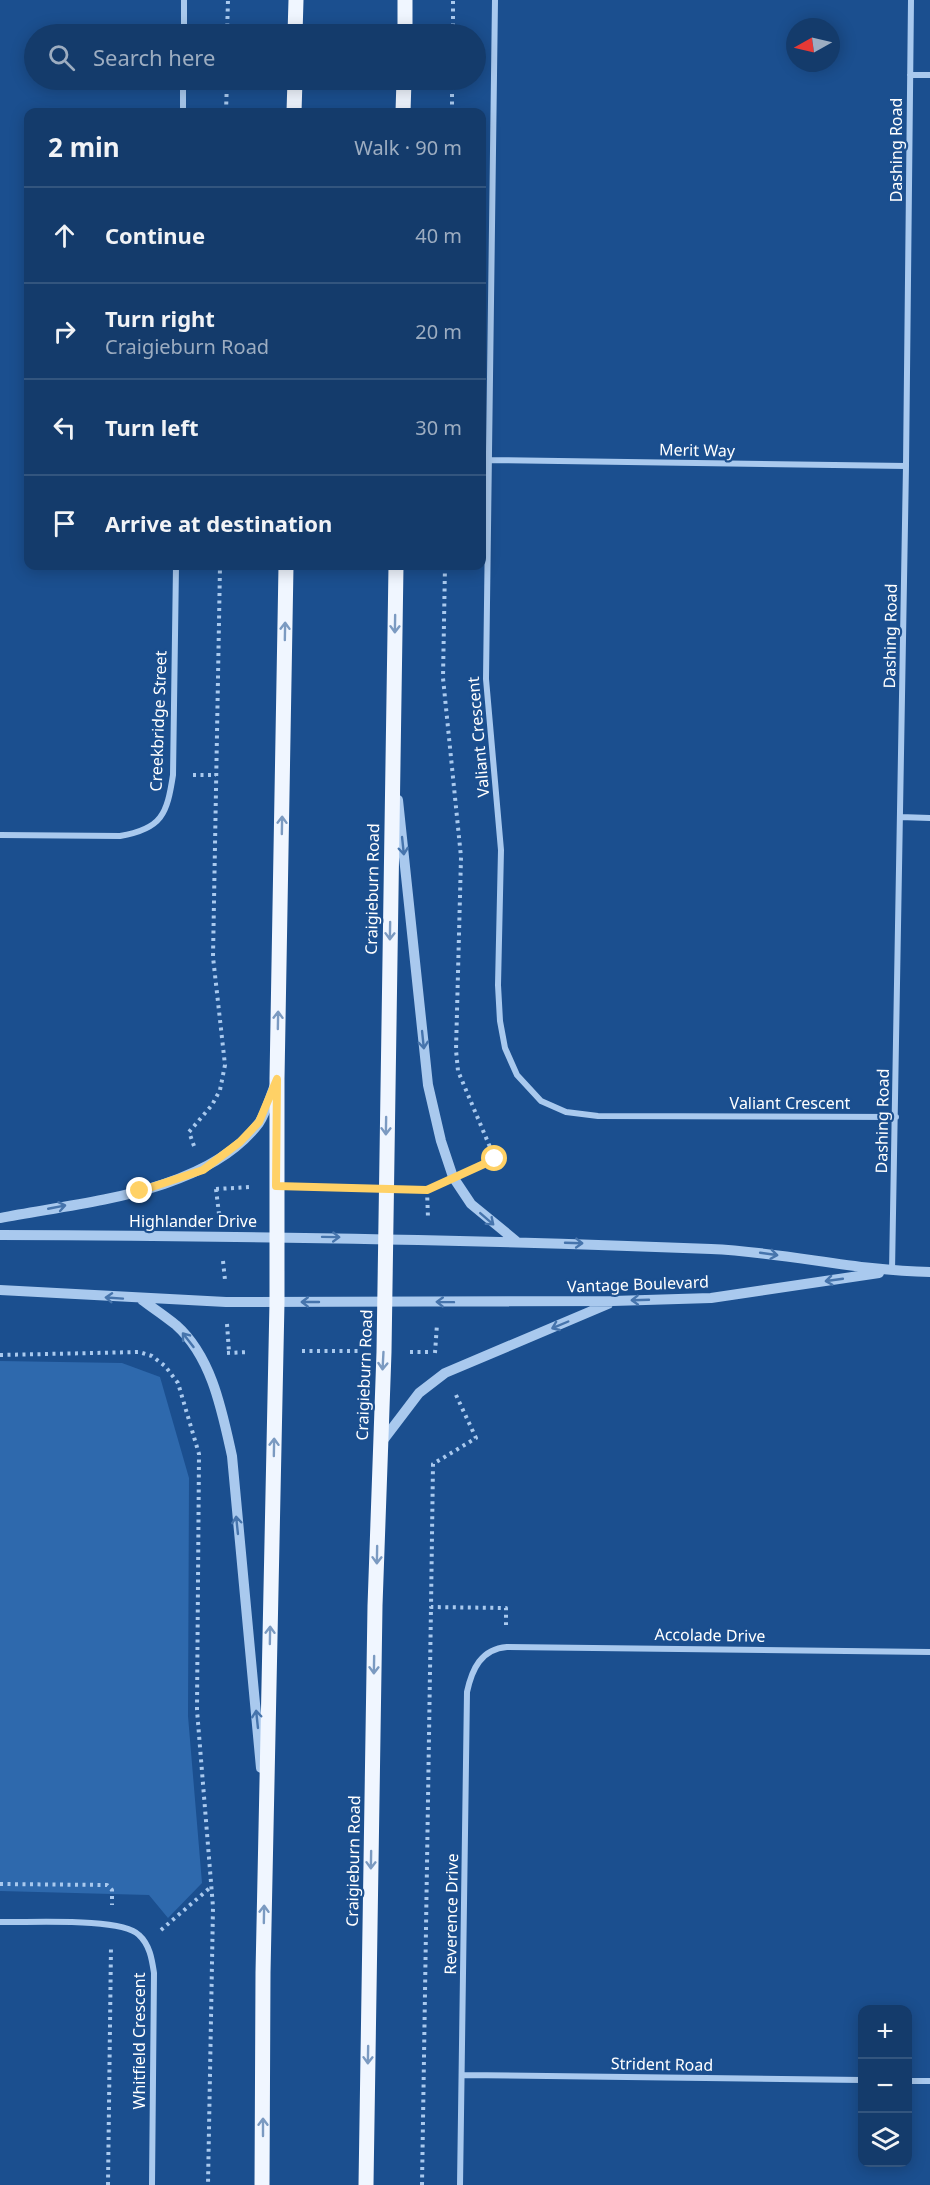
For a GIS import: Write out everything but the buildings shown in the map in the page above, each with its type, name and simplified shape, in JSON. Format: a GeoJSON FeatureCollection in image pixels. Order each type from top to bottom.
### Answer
{"type":"FeatureCollection","features":[{"type":"Feature","properties":{"kind":"main road"},"geometry":{"type":"LineString","coordinates":[[295,24],[296,0]]}},
{"type":"Feature","properties":{"kind":"main road"},"geometry":{"type":"LineString","coordinates":[[405,0],[405,24]]}},
{"type":"Feature","properties":{"kind":"main road"},"geometry":{"type":"LineString","coordinates":[[294,108],[295,90]]}},
{"type":"Feature","properties":{"kind":"main road"},"geometry":{"type":"LineString","coordinates":[[404,90],[404,108]]}},
{"type":"Feature","properties":{"kind":"main road"},"geometry":{"type":"LineString","coordinates":[[262,2185],[266,1819],[277,1302],[277,1079],[286,570]]}},
{"type":"Feature","properties":{"kind":"main road","name":"Craigieburn Road"},"geometry":{"type":"LineString","coordinates":[[366,2185],[379,1445],[384,1352],[396,570]]}},
{"type":"Feature","properties":{"kind":"street"},"geometry":{"type":"LineString","coordinates":[[184,0],[184,24]]}},
{"type":"Feature","properties":{"kind":"street","name":"Valiant Crescent"},"geometry":{"type":"LineString","coordinates":[[495,0],[486,679],[501,850],[498,985],[505,1048],[517,1075],[541,1101],[566,1112],[598,1116],[896,1117]]}},
{"type":"Feature","properties":{"kind":"street","name":"Dashing Road"},"geometry":{"type":"LineString","coordinates":[[892,1271],[906,466],[911,0]]}},
{"type":"Feature","properties":{"kind":"street"},"geometry":{"type":"LineString","coordinates":[[910,75],[930,75]]}},
{"type":"Feature","properties":{"kind":"street"},"geometry":{"type":"LineString","coordinates":[[183,90],[183,108]]}},
{"type":"Feature","properties":{"kind":"street","name":"Merit Way"},"geometry":{"type":"LineString","coordinates":[[488,460],[906,466]]}},
{"type":"Feature","properties":{"kind":"street","name":"Creekbridge Street"},"geometry":{"type":"LineString","coordinates":[[0,835],[120,836],[138,833],[161,818],[173,775],[176,570]]}},
{"type":"Feature","properties":{"kind":"street"},"geometry":{"type":"LineString","coordinates":[[393,746],[428,1085],[453,1177],[471,1204],[516,1241]]}},
{"type":"Feature","properties":{"kind":"street"},"geometry":{"type":"LineString","coordinates":[[900,817],[930,818]]}},
{"type":"Feature","properties":{"kind":"street"},"geometry":{"type":"LineString","coordinates":[[0,1218],[140,1191],[203,1170],[240,1142],[259,1122],[277,1079]]}},
{"type":"Feature","properties":{"kind":"street","name":"Highlander Drive"},"geometry":{"type":"LineString","coordinates":[[0,1235],[385,1238]]}},
{"type":"Feature","properties":{"kind":"street","name":"Vantage Boulevard"},"geometry":{"type":"LineString","coordinates":[[385,1238],[744,1251],[892,1271],[930,1272]]}},
{"type":"Feature","properties":{"kind":"street","name":"Vantage Boulevard"},"geometry":{"type":"LineString","coordinates":[[384,1302],[613,1302],[711,1298],[892,1271]]}},
{"type":"Feature","properties":{"kind":"street"},"geometry":{"type":"LineString","coordinates":[[0,1290],[141,1299],[384,1302]]}},
{"type":"Feature","properties":{"kind":"street"},"geometry":{"type":"LineString","coordinates":[[141,1299],[177,1326],[206,1366],[221,1407],[232,1456],[266,1819]]}},
{"type":"Feature","properties":{"kind":"street"},"geometry":{"type":"LineString","coordinates":[[379,1445],[419,1393],[446,1373],[613,1302]]}},
{"type":"Feature","properties":{"kind":"street","name":"Accolade Drive"},"geometry":{"type":"LineString","coordinates":[[490,1651],[507,1647],[930,1652]]}},
{"type":"Feature","properties":{"kind":"street","name":"Reverence Drive"},"geometry":{"type":"LineString","coordinates":[[460,2185],[467,1692],[473,1669],[490,1651]]}},
{"type":"Feature","properties":{"kind":"street"},"geometry":{"type":"LineString","coordinates":[[0,1922],[112,1925],[138,1933],[146,1942]]}},
{"type":"Feature","properties":{"kind":"street","name":"Whitfield Crescent"},"geometry":{"type":"LineString","coordinates":[[146,1942],[154,1973],[152,2185]]}},
{"type":"Feature","properties":{"kind":"street","name":"Strident Road"},"geometry":{"type":"LineString","coordinates":[[462,2075],[858,2080]]}},
{"type":"Feature","properties":{"kind":"street"},"geometry":{"type":"LineString","coordinates":[[912,2081],[930,2081]]}},
{"type":"Feature","properties":{"kind":"path"},"geometry":{"type":"LineString","coordinates":[[227,24],[228,0]]}},
{"type":"Feature","properties":{"kind":"path"},"geometry":{"type":"LineString","coordinates":[[453,0],[453,24]]}},
{"type":"Feature","properties":{"kind":"path"},"geometry":{"type":"LineString","coordinates":[[226,108],[227,90]]}},
{"type":"Feature","properties":{"kind":"path"},"geometry":{"type":"LineString","coordinates":[[452,90],[452,108]]}},
{"type":"Feature","properties":{"kind":"path"},"geometry":{"type":"LineString","coordinates":[[203,1170],[189,1132],[212,1105],[220,1090],[225,1065],[213,957],[220,570]]}},
{"type":"Feature","properties":{"kind":"path"},"geometry":{"type":"LineString","coordinates":[[216,1189],[276,1186],[427,1190],[495,1159],[458,1071],[456,1050],[461,857],[443,678],[445,570]]}},
{"type":"Feature","properties":{"kind":"path"},"geometry":{"type":"LineString","coordinates":[[0,1355],[140,1352],[152,1356],[165,1366],[177,1383],[199,1454],[197,1710],[213,1885],[208,2185]]}},
{"type":"Feature","properties":{"kind":"path"},"geometry":{"type":"LineString","coordinates":[[206,1366],[229,1352],[435,1352]]}},
{"type":"Feature","properties":{"kind":"path"},"geometry":{"type":"LineString","coordinates":[[422,2185],[433,1464],[476,1438],[446,1373]]}},
{"type":"Feature","properties":{"kind":"path"},"geometry":{"type":"LineString","coordinates":[[431,1607],[506,1608],[507,1647]]}},
{"type":"Feature","properties":{"kind":"path"},"geometry":{"type":"LineString","coordinates":[[0,1884],[111,1886],[108,2185]]}},
{"type":"Feature","properties":{"kind":"path"},"geometry":{"type":"LineString","coordinates":[[146,1942],[213,1885]]}},
{"type":"Feature","properties":{"kind":"shaded area"},"geometry":{"type":"Polygon","coordinates":[[[0,1361],[122,1363],[160,1377],[189,1478],[188,1716],[202,1883],[168,1918],[149,1895],[0,1891],[0,1361]]]}},
{"type":"Feature","properties":{"kind":"route"},"geometry":{"type":"LineString","coordinates":[[140,1191],[188,1177],[203,1170],[240,1142],[259,1122],[277,1079],[276,1186],[427,1190],[495,1159]]}}]}
